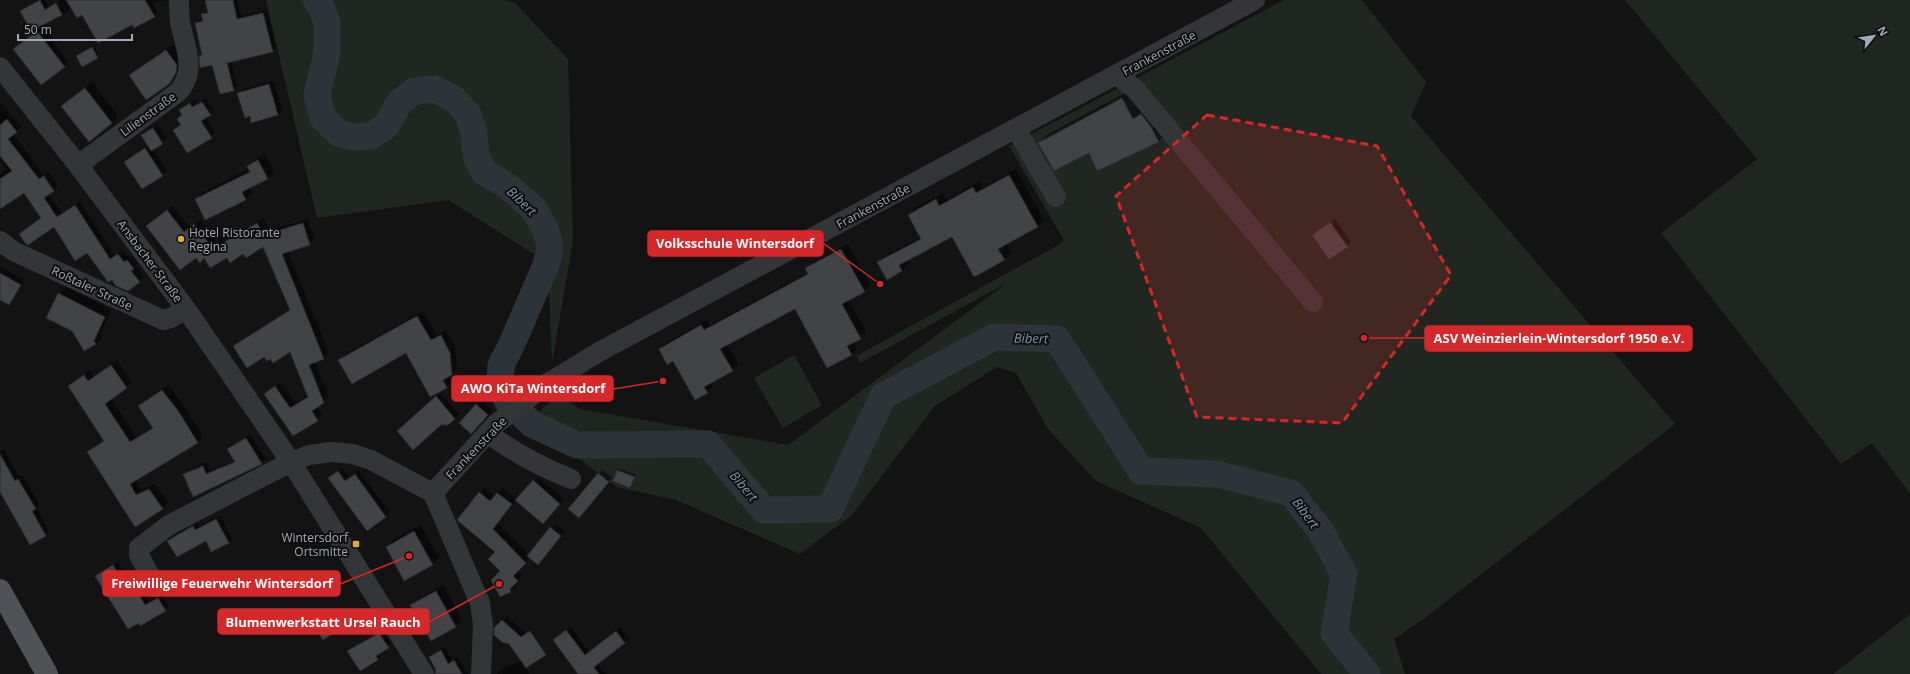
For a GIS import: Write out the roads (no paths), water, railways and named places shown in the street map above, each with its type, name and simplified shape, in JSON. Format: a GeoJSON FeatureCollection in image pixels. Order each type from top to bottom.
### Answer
{"type":"FeatureCollection","features":[{"type":"Feature","properties":{"kind":"main road"},"geometry":{"type":"LineString","coordinates":[[0,590],[47,674]]}},
{"type":"Feature","properties":{"kind":"street","name":"Lilienstraße"},"geometry":{"type":"LineString","coordinates":[[78,164],[176,93],[186,81],[188,63],[180,20],[179,0]]}},
{"type":"Feature","properties":{"kind":"street","name":"Frankenstraße"},"geometry":{"type":"LineString","coordinates":[[433,493],[492,428],[540,389],[598,352],[1255,0]]}},
{"type":"Feature","properties":{"kind":"street","name":"Ansbacher Straße"},"geometry":{"type":"LineString","coordinates":[[0,67],[78,164],[186,309],[291,462],[424,674]]}},
{"type":"Feature","properties":{"kind":"street"},"geometry":{"type":"LineString","coordinates":[[1117,75],[1135,89],[1313,302]]}},
{"type":"Feature","properties":{"kind":"street"},"geometry":{"type":"LineString","coordinates":[[1016,129],[1056,197]]}},
{"type":"Feature","properties":{"kind":"street","name":"Roßtaler Straße"},"geometry":{"type":"LineString","coordinates":[[0,241],[13,251],[163,320],[171,318],[186,309]]}},
{"type":"Feature","properties":{"kind":"street"},"geometry":{"type":"LineString","coordinates":[[492,428],[511,450],[534,464],[571,479]]}},
{"type":"Feature","properties":{"kind":"street"},"geometry":{"type":"LineString","coordinates":[[156,587],[139,555],[139,548],[169,524],[309,454],[331,452],[353,454],[371,460],[433,493],[480,603],[483,625],[481,674]]}},
{"type":"Feature","properties":{"kind":"waterway","name":"Bibert"},"geometry":{"type":"LineString","coordinates":[[316,0],[320,4],[327,23],[327,52],[317,95],[323,118],[338,133],[353,137],[371,136],[386,126],[400,102],[414,91],[435,89],[454,99],[468,114],[474,133],[476,156],[484,172],[509,187],[534,209],[546,231],[550,248],[546,265],[511,346],[501,365],[500,382],[507,400],[532,424],[577,445],[708,444],[764,510],[830,509],[883,396],[994,337],[1057,339],[1141,471],[1217,474],[1291,493],[1320,530],[1344,574],[1334,633],[1367,674]]}},
{"type":"Feature","properties":{"kind":"place","name":"Hotel Ristorante Regina"},"geometry":{"type":"Point","coordinates":[181,239]}},
{"type":"Feature","properties":{"kind":"place","name":"Volksschule Wintersdorf"},"geometry":{"type":"Point","coordinates":[880,284]}},
{"type":"Feature","properties":{"kind":"place","name":"ASV Weinzierlein-Wintersdorf 1950 e.V."},"geometry":{"type":"Point","coordinates":[1364,338]}},
{"type":"Feature","properties":{"kind":"place","name":"AWO KiTa Wintersdorf"},"geometry":{"type":"Point","coordinates":[663,381]}},
{"type":"Feature","properties":{"kind":"place","name":"Wintersdorf Ortsmitte"},"geometry":{"type":"Point","coordinates":[356,544]}},
{"type":"Feature","properties":{"kind":"place","name":"Freiwillige Feuerwehr Wintersdorf"},"geometry":{"type":"Point","coordinates":[409,556]}},
{"type":"Feature","properties":{"kind":"place","name":"Blumenwerkstatt Ursel Rauch"},"geometry":{"type":"Point","coordinates":[499,584]}}]}
